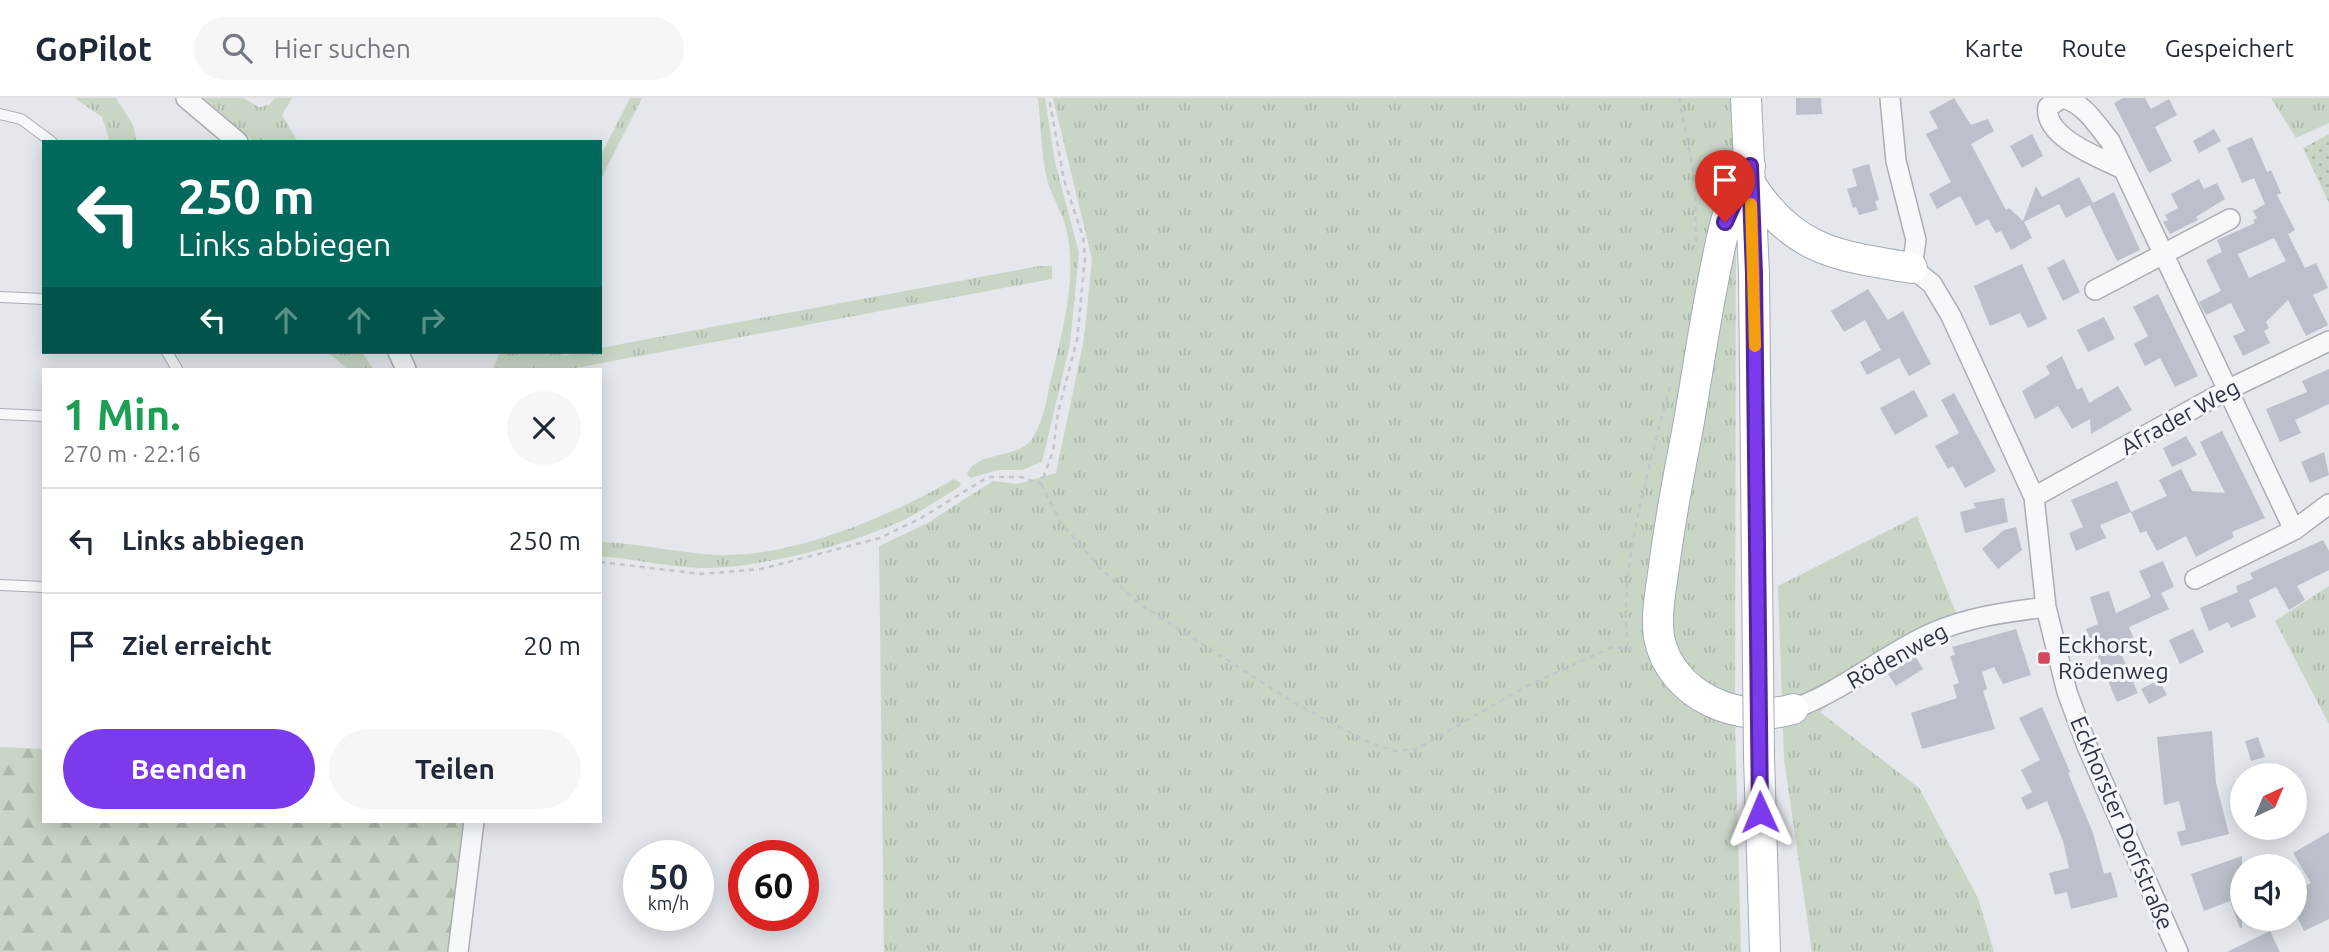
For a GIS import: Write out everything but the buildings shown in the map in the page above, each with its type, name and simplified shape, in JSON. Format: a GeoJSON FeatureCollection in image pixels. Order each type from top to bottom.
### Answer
{"type":"FeatureCollection","features":[{"type":"Feature","properties":{"kind":"main road"},"geometry":{"type":"LineString","coordinates":[[1746,98],[1750,176],[1759,756],[1765,952]]}},
{"type":"Feature","properties":{"kind":"main road"},"geometry":{"type":"LineString","coordinates":[[1750,176],[1766,209],[1816,247],[1837,255],[1912,268]]}},
{"type":"Feature","properties":{"kind":"main road"},"geometry":{"type":"LineString","coordinates":[[1750,176],[1725,222],[1668,530],[1657,616],[1666,657],[1686,684],[1705,699],[1729,709],[1759,714],[1793,709]]}},
{"type":"Feature","properties":{"kind":"street"},"geometry":{"type":"LineString","coordinates":[[186,98],[236,140]]}},
{"type":"Feature","properties":{"kind":"street"},"geometry":{"type":"LineString","coordinates":[[1891,98],[1896,161],[1916,240],[1912,268]]}},
{"type":"Feature","properties":{"kind":"street"},"geometry":{"type":"LineString","coordinates":[[2123,169],[2084,149],[2052,127],[2046,118],[2049,107],[2062,98],[2074,101],[2089,113],[2109,141],[2123,169],[2229,389],[2294,530]]}},
{"type":"Feature","properties":{"kind":"street"},"geometry":{"type":"LineString","coordinates":[[2095,290],[2230,219]]}},
{"type":"Feature","properties":{"kind":"street","name":"Eckhorster Dorfstraße"},"geometry":{"type":"LineString","coordinates":[[1912,268],[1932,284],[1951,316],[2034,497],[2046,607],[2056,656],[2075,717],[2178,952]]}},
{"type":"Feature","properties":{"kind":"street","name":"Afrader Weg"},"geometry":{"type":"LineString","coordinates":[[2034,497],[2229,389],[2329,341]]}},
{"type":"Feature","properties":{"kind":"street"},"geometry":{"type":"LineString","coordinates":[[2195,579],[2294,530],[2329,504]]}},
{"type":"Feature","properties":{"kind":"street","name":"Rödenweg"},"geometry":{"type":"LineString","coordinates":[[1793,709],[1822,699],[1929,635],[1959,622],[2046,607]]}},
{"type":"Feature","properties":{"kind":"street"},"geometry":{"type":"LineString","coordinates":[[458,952],[474,823]]}},
{"type":"Feature","properties":{"kind":"lane"},"geometry":{"type":"LineString","coordinates":[[0,114],[21,119],[49,140]]}},
{"type":"Feature","properties":{"kind":"lane"},"geometry":{"type":"LineString","coordinates":[[0,297],[42,299]]}},
{"type":"Feature","properties":{"kind":"lane"},"geometry":{"type":"LineString","coordinates":[[0,414],[42,416]]}},
{"type":"Feature","properties":{"kind":"lane"},"geometry":{"type":"LineString","coordinates":[[0,585],[42,587]]}},
{"type":"Feature","properties":{"kind":"path"},"geometry":{"type":"LineString","coordinates":[[1041,484],[1053,451],[1058,412],[1077,340],[1085,258],[1083,237],[1065,180],[1049,98]]}},
{"type":"Feature","properties":{"kind":"path"},"geometry":{"type":"LineString","coordinates":[[1679,98],[1695,180],[1695,245]]}},
{"type":"Feature","properties":{"kind":"path"},"geometry":{"type":"LineString","coordinates":[[1628,648],[1625,626],[1630,568],[1670,386]]}},
{"type":"Feature","properties":{"kind":"path"},"geometry":{"type":"LineString","coordinates":[[602,562],[701,574],[761,569],[880,538],[921,519],[988,477],[1021,477],[1041,484],[1061,523],[1102,570],[1141,605],[1298,705],[1372,744],[1395,751],[1416,749],[1527,686],[1612,647],[1666,657]]}},
{"type":"Feature","properties":{"kind":"green space"},"geometry":{"type":"Polygon","coordinates":[[[75,98],[116,98],[133,125],[137,140],[109,140],[102,117],[75,98]]]}},
{"type":"Feature","properties":{"kind":"green space"},"geometry":{"type":"Polygon","coordinates":[[[204,98],[243,98],[259,107],[269,105],[275,98],[292,98],[282,115],[297,140],[252,140],[204,98]]]}},
{"type":"Feature","properties":{"kind":"green space"},"geometry":{"type":"Polygon","coordinates":[[[630,98],[642,98],[602,177],[602,153],[630,98]]]}},
{"type":"Feature","properties":{"kind":"green space"},"geometry":{"type":"Polygon","coordinates":[[[1038,98],[1045,98],[1055,162],[1079,253],[1070,344],[1042,462],[1022,470],[998,470],[970,478],[967,474],[972,466],[1019,449],[1028,444],[1034,436],[1045,406],[1068,302],[1069,246],[1064,222],[1046,173],[1038,98]]]}},
{"type":"Feature","properties":{"kind":"green space"},"geometry":{"type":"Polygon","coordinates":[[[1053,98],[1731,98],[1736,158],[1735,725],[1741,952],[884,952],[879,546],[926,524],[993,481],[1017,484],[1056,473],[1084,339],[1092,259],[1053,98]]]}},
{"type":"Feature","properties":{"kind":"green space"},"geometry":{"type":"Polygon","coordinates":[[[2271,98],[2329,98],[2329,123],[2296,138],[2271,98]]]}},
{"type":"Feature","properties":{"kind":"green space"},"geometry":{"type":"Polygon","coordinates":[[[2329,134],[2329,203],[2303,148],[2329,134]]]}},
{"type":"Feature","properties":{"kind":"green space"},"geometry":{"type":"Polygon","coordinates":[[[1039,266],[1052,266],[1052,279],[575,368],[493,368],[499,354],[602,354],[602,348],[1039,266]]]}},
{"type":"Feature","properties":{"kind":"green space"},"geometry":{"type":"Polygon","coordinates":[[[330,354],[363,354],[372,368],[346,368],[330,354]]]}},
{"type":"Feature","properties":{"kind":"green space"},"geometry":{"type":"Polygon","coordinates":[[[954,479],[961,483],[959,487],[922,510],[878,531],[829,547],[775,560],[701,568],[602,556],[602,542],[717,555],[777,550],[840,532],[929,493],[954,479]]]}},
{"type":"Feature","properties":{"kind":"green space"},"geometry":{"type":"Polygon","coordinates":[[[1917,516],[1957,615],[1886,656],[1820,712],[1919,788],[1978,898],[1994,952],[1812,952],[1784,759],[1778,586],[1917,516]]]}},
{"type":"Feature","properties":{"kind":"green space"},"geometry":{"type":"Polygon","coordinates":[[[2329,586],[2329,724],[2275,621],[2329,586]]]}},
{"type":"Feature","properties":{"kind":"green space"},"geometry":{"type":"Polygon","coordinates":[[[0,747],[42,749],[42,823],[472,823],[458,952],[0,952],[0,747]]]}},
{"type":"Feature","properties":{"kind":"slow traffic"},"geometry":{"type":"LineString","coordinates":[[1751,204],[1755,346]]}},
{"type":"Feature","properties":{"kind":"place","name":"Eckhorst, Rödenweg"},"geometry":{"type":"Point","coordinates":[2044,658]}},
{"type":"Feature","properties":{"kind":"route"},"geometry":{"type":"LineString","coordinates":[[1725,222],[1750,166],[1754,274],[1760,812]]}}]}
